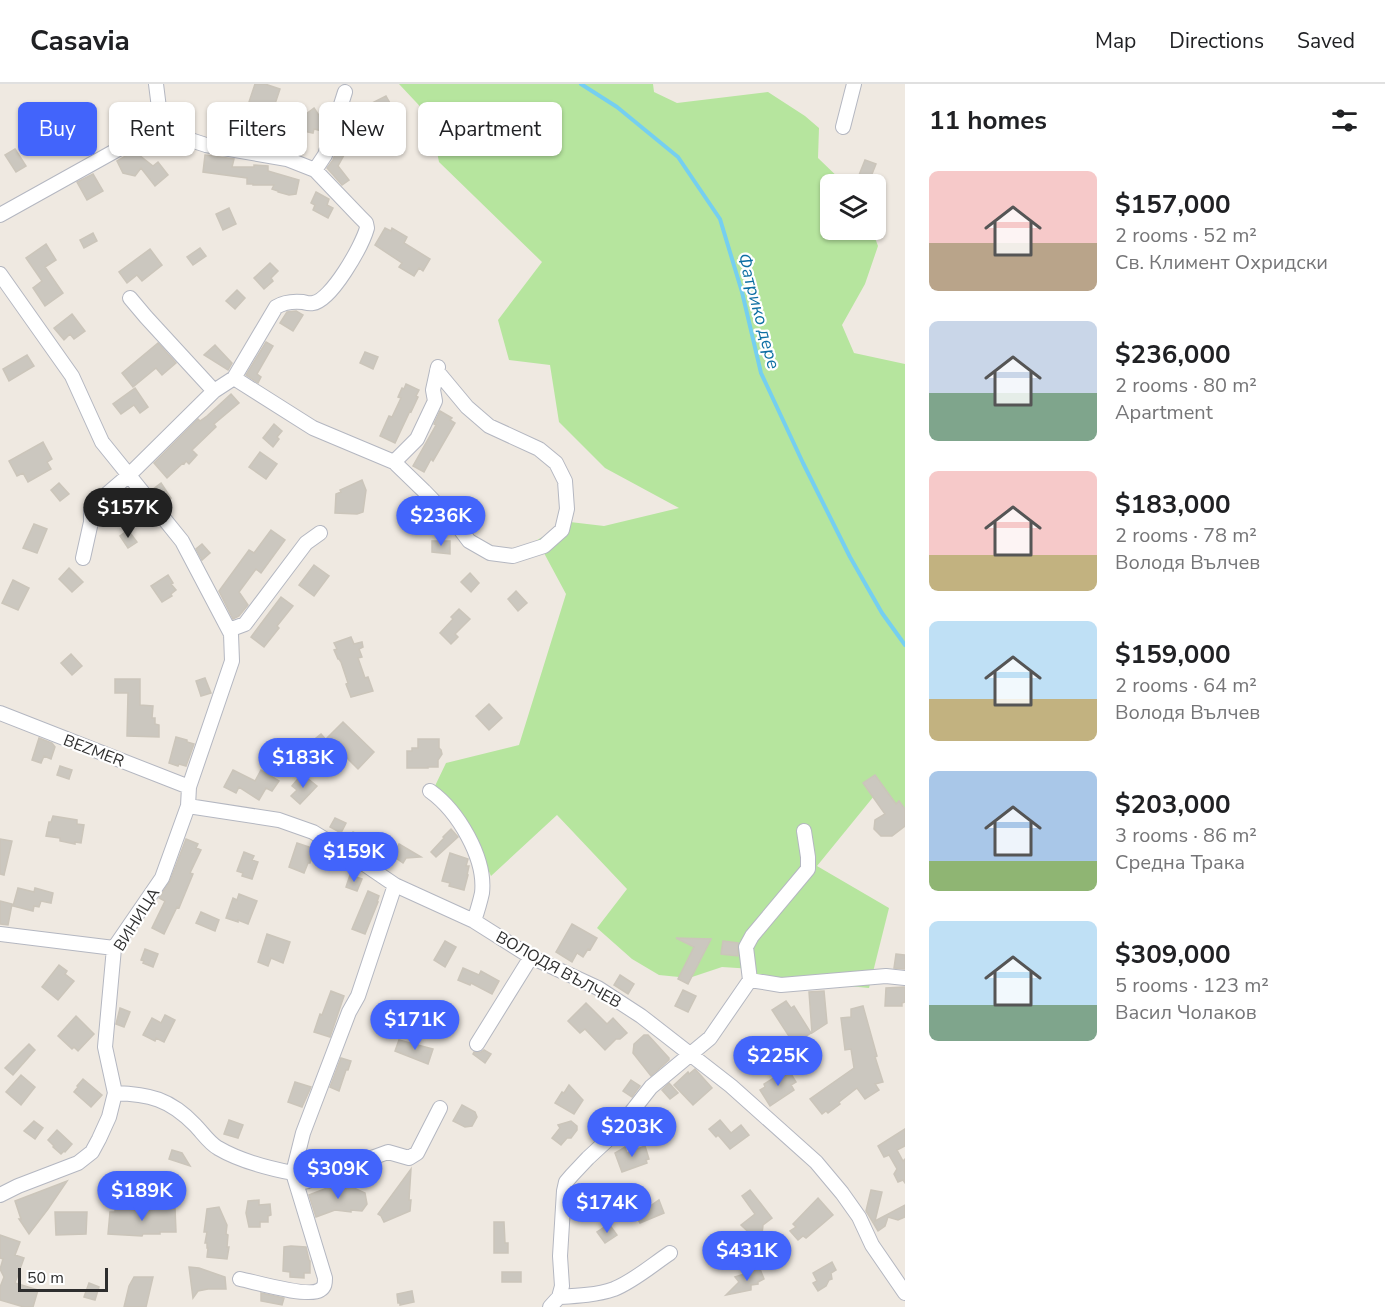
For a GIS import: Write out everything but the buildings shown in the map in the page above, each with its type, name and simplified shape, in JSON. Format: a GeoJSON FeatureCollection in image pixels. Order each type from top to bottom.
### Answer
{"type":"FeatureCollection","features":[{"type":"Feature","properties":{"kind":"street"},"geometry":{"type":"LineString","coordinates":[[156,84],[158,102]]}},
{"type":"Feature","properties":{"kind":"street"},"geometry":{"type":"LineString","coordinates":[[843,127],[854,84]]}},
{"type":"Feature","properties":{"kind":"street"},"geometry":{"type":"LineString","coordinates":[[315,170],[325,155],[345,92]]}},
{"type":"Feature","properties":{"kind":"street"},"geometry":{"type":"LineString","coordinates":[[83,558],[93,506],[129,475],[214,391],[234,378],[276,307],[290,302],[311,304],[321,301],[343,276],[366,234],[366,223],[315,170],[287,159],[195,141]]}},
{"type":"Feature","properties":{"kind":"street"},"geometry":{"type":"LineString","coordinates":[[0,215],[109,154]]}},
{"type":"Feature","properties":{"kind":"street"},"geometry":{"type":"LineString","coordinates":[[0,274],[72,376],[102,442],[182,541],[229,630],[245,624],[306,543],[320,533]]}},
{"type":"Feature","properties":{"kind":"street"},"geometry":{"type":"LineString","coordinates":[[130,298],[214,391]]}},
{"type":"Feature","properties":{"kind":"street"},"geometry":{"type":"LineString","coordinates":[[234,378],[313,428],[394,462],[457,525],[469,541],[490,553],[513,556],[544,546],[562,530],[567,509],[565,481],[555,463],[539,449],[489,426],[468,407],[437,369],[433,390],[435,401],[417,439],[394,462]]}},
{"type":"Feature","properties":{"kind":"street","name":"ВИНИЦА"},"geometry":{"type":"LineString","coordinates":[[0,1195],[78,1163],[92,1152],[109,1117],[115,1093],[105,1047],[114,948],[162,878],[188,806],[189,787],[231,661],[229,630]]}},
{"type":"Feature","properties":{"kind":"street","name":"BEZMER"},"geometry":{"type":"LineString","coordinates":[[0,713],[189,787]]}},
{"type":"Feature","properties":{"kind":"street"},"geometry":{"type":"LineString","coordinates":[[430,791],[457,819],[481,867],[482,893],[474,921]]}},
{"type":"Feature","properties":{"kind":"street","name":"ВОЛОДЯ ВЪЛЧЕВ"},"geometry":{"type":"LineString","coordinates":[[188,806],[279,820],[313,832],[395,885],[474,921],[531,957],[598,987],[641,1016],[731,1086],[816,1162],[859,1217],[872,1245],[905,1293]]}},
{"type":"Feature","properties":{"kind":"street"},"geometry":{"type":"LineString","coordinates":[[554,1302],[562,1286],[560,1256],[566,1182],[615,1133],[651,1088],[710,1038],[750,980],[746,947],[752,936],[808,869],[804,831]]}},
{"type":"Feature","properties":{"kind":"street"},"geometry":{"type":"LineString","coordinates":[[240,1279],[299,1292],[318,1292],[324,1287],[325,1278],[294,1178],[303,1133],[349,1011],[358,996],[395,885]]}},
{"type":"Feature","properties":{"kind":"street"},"geometry":{"type":"LineString","coordinates":[[0,935],[114,948]]}},
{"type":"Feature","properties":{"kind":"street"},"geometry":{"type":"LineString","coordinates":[[477,1044],[531,957]]}},
{"type":"Feature","properties":{"kind":"street"},"geometry":{"type":"LineString","coordinates":[[750,980],[780,985],[886,976],[905,978]]}},
{"type":"Feature","properties":{"kind":"street"},"geometry":{"type":"LineString","coordinates":[[115,1093],[140,1094],[170,1104],[193,1123],[215,1147],[243,1160],[308,1181],[388,1152],[409,1158],[417,1153],[440,1108]]}},
{"type":"Feature","properties":{"kind":"street"},"geometry":{"type":"LineString","coordinates":[[554,1302],[614,1289],[670,1253]]}},
{"type":"Feature","properties":{"kind":"green space"},"geometry":{"type":"Polygon","coordinates":[[[399,84],[653,84],[654,92],[677,103],[768,92],[819,128],[818,158],[835,174],[820,174],[820,240],[876,240],[878,246],[865,284],[842,325],[854,353],[905,364],[905,816],[874,796],[817,866],[889,908],[869,988],[796,981],[766,988],[753,969],[722,967],[689,978],[659,975],[632,959],[597,928],[627,889],[557,815],[491,876],[470,831],[434,788],[446,763],[519,745],[566,594],[537,540],[570,522],[604,526],[679,508],[605,468],[559,422],[550,365],[509,360],[498,320],[542,262],[439,162],[438,156],[562,156],[562,102],[418,102],[418,104],[399,84]]]}},
{"type":"Feature","properties":{"kind":"waterway","name":"Фатрико дере"},"geometry":{"type":"LineString","coordinates":[[581,84],[617,107],[678,157],[720,219],[742,292],[761,373],[850,557],[882,613],[905,645]]}}]}
